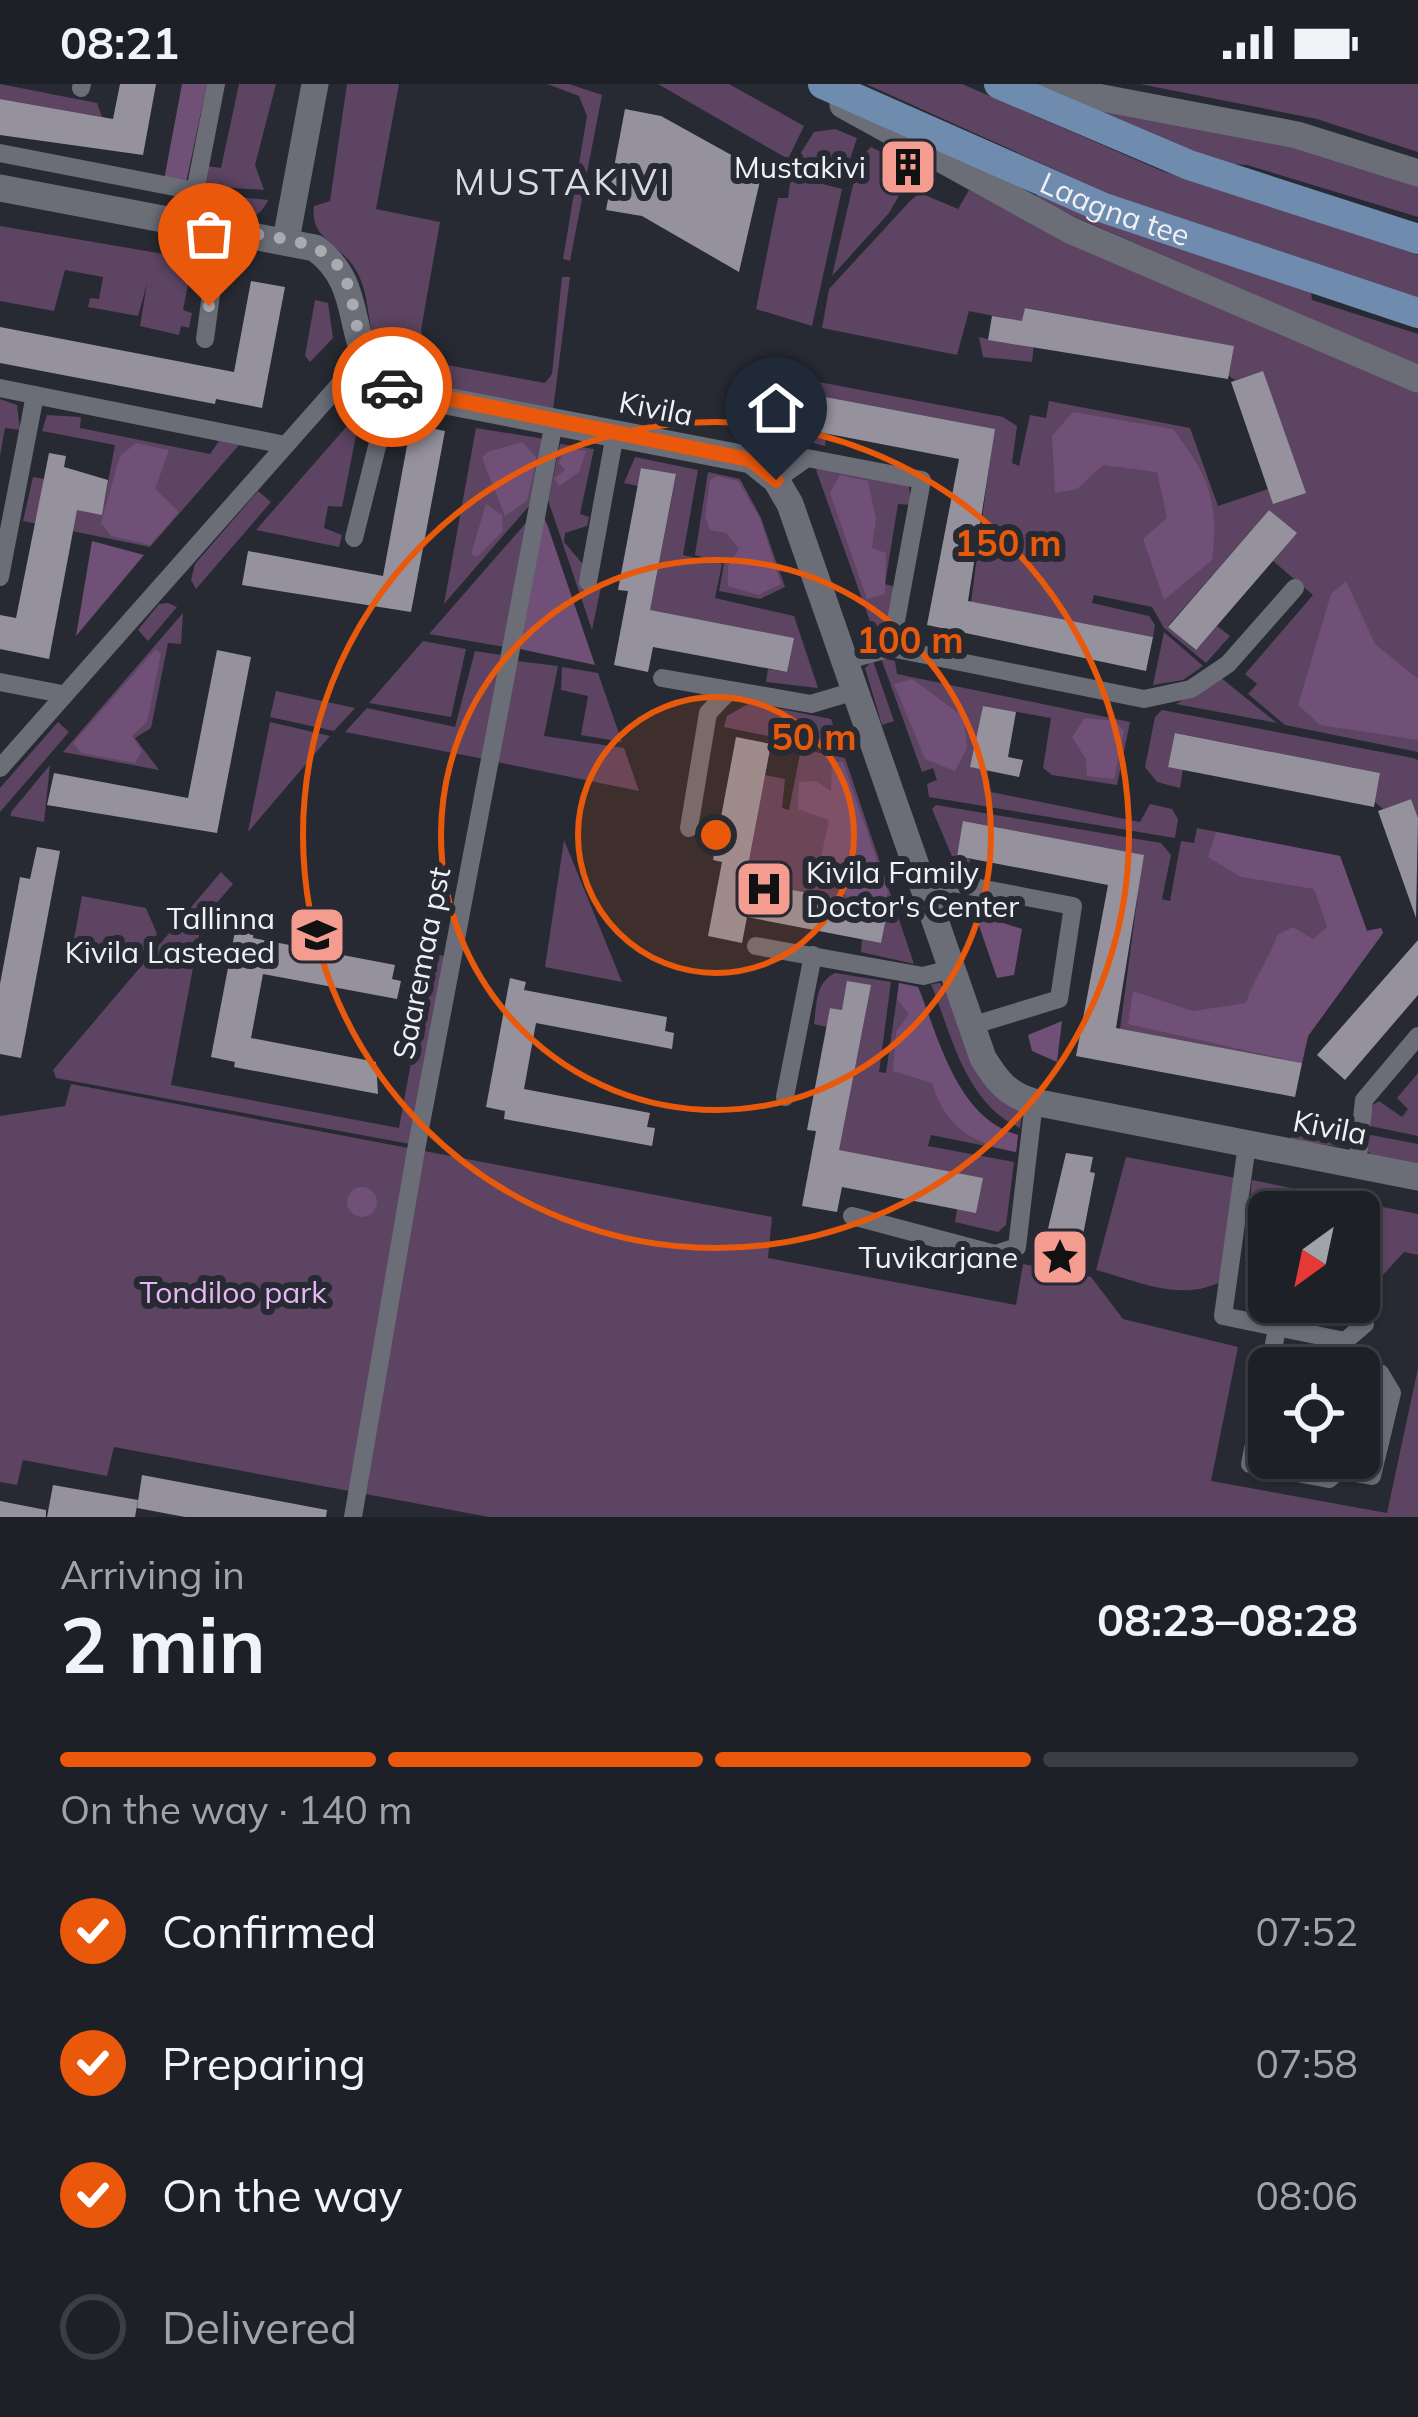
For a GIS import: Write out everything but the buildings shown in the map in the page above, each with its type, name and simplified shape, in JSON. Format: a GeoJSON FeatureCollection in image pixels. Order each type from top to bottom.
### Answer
{"type":"FeatureCollection","features":[{"type":"Feature","properties":{"kind":"main road","name":"Laagna tee"},"geometry":{"type":"LineString","coordinates":[[823,84],[1104,208],[1418,313]]}},
{"type":"Feature","properties":{"kind":"main road"},"geometry":{"type":"LineString","coordinates":[[999,84],[1168,158],[1418,239]]}},
{"type":"Feature","properties":{"kind":"street"},"geometry":{"type":"LineString","coordinates":[[189,222],[216,84]]}},
{"type":"Feature","properties":{"kind":"street"},"geometry":{"type":"LineString","coordinates":[[286,240],[315,84]]}},
{"type":"Feature","properties":{"kind":"street"},"geometry":{"type":"LineString","coordinates":[[812,84],[918,150],[1070,230],[1418,379]]}},
{"type":"Feature","properties":{"kind":"street"},"geometry":{"type":"LineString","coordinates":[[1029,84],[1297,135],[1418,173]]}},
{"type":"Feature","properties":{"kind":"street"},"geometry":{"type":"LineString","coordinates":[[0,153],[195,191]]}},
{"type":"Feature","properties":{"kind":"street"},"geometry":{"type":"LineString","coordinates":[[0,188],[286,240],[315,248],[344,274],[363,358],[392,387],[353,538]]}},
{"type":"Feature","properties":{"kind":"street"},"geometry":{"type":"LineString","coordinates":[[205,339],[214,272],[230,230]]}},
{"type":"Feature","properties":{"kind":"street"},"geometry":{"type":"LineString","coordinates":[[0,768],[363,358]]}},
{"type":"Feature","properties":{"kind":"street","name":"Kivila"},"geometry":{"type":"LineString","coordinates":[[392,387],[751,460],[776,480],[790,504],[951,969],[995,1080],[1014,1096],[1418,1177]]}},
{"type":"Feature","properties":{"kind":"street"},"geometry":{"type":"LineString","coordinates":[[0,388],[285,445]]}},
{"type":"Feature","properties":{"kind":"street"},"geometry":{"type":"LineString","coordinates":[[0,577],[34,395]]}},
{"type":"Feature","properties":{"kind":"street","name":"Saaremaa pst"},"geometry":{"type":"LineString","coordinates":[[353,1517],[416,1150],[554,422]]}},
{"type":"Feature","properties":{"kind":"street"},"geometry":{"type":"LineString","coordinates":[[589,582],[615,434]]}},
{"type":"Feature","properties":{"kind":"street"},"geometry":{"type":"LineString","coordinates":[[776,480],[807,458],[922,480],[891,648]]}},
{"type":"Feature","properties":{"kind":"street"},"geometry":{"type":"LineString","coordinates":[[844,661],[891,648],[1144,699],[1191,689],[1228,664],[1295,588]]}},
{"type":"Feature","properties":{"kind":"street"},"geometry":{"type":"LineString","coordinates":[[662,678],[811,704],[855,691]]}},
{"type":"Feature","properties":{"kind":"street"},"geometry":{"type":"LineString","coordinates":[[0,682],[62,694]]}},
{"type":"Feature","properties":{"kind":"street"},"geometry":{"type":"LineString","coordinates":[[689,828],[708,713],[729,691]]}},
{"type":"Feature","properties":{"kind":"street"},"geometry":{"type":"LineString","coordinates":[[925,891],[953,883],[1073,906],[1059,999],[974,1025]]}},
{"type":"Feature","properties":{"kind":"street"},"geometry":{"type":"LineString","coordinates":[[756,946],[923,976],[951,969]]}},
{"type":"Feature","properties":{"kind":"street"},"geometry":{"type":"LineString","coordinates":[[785,1097],[813,955]]}},
{"type":"Feature","properties":{"kind":"street"},"geometry":{"type":"LineString","coordinates":[[1357,1166],[1364,1100],[1418,1036]]}},
{"type":"Feature","properties":{"kind":"street"},"geometry":{"type":"LineString","coordinates":[[852,1216],[995,1254],[1018,1247],[1034,1102]]}},
{"type":"Feature","properties":{"kind":"street"},"geometry":{"type":"LineString","coordinates":[[1247,1145],[1223,1316],[1345,1341],[1365,1324]]}},
{"type":"Feature","properties":{"kind":"street"},"geometry":{"type":"LineString","coordinates":[[1273,1347],[1276,1329]]}},
{"type":"Feature","properties":{"kind":"street"},"geometry":{"type":"LineString","coordinates":[[1380,1373],[1392,1393],[1380,1443]]}},
{"type":"Feature","properties":{"kind":"green space"},"geometry":{"type":"Polygon","coordinates":[[[0,84],[97,103],[102,117],[0,99],[0,84]]]}},
{"type":"Feature","properties":{"kind":"green space"},"geometry":{"type":"Polygon","coordinates":[[[239,84],[276,84],[255,165],[264,190],[203,186],[207,166],[221,168],[239,84]]]}},
{"type":"Feature","properties":{"kind":"green space"},"geometry":{"type":"Polygon","coordinates":[[[347,84],[399,84],[376,209],[440,222],[421,330],[425,361],[545,383],[552,374],[562,277],[570,277],[553,410],[433,387],[391,367],[379,353],[357,272],[322,235],[314,217],[314,206],[330,201],[347,84]]]}},
{"type":"Feature","properties":{"kind":"green space"},"geometry":{"type":"Polygon","coordinates":[[[547,84],[569,84],[602,95],[570,261],[563,259],[587,116],[579,96],[547,84]]]}},
{"type":"Feature","properties":{"kind":"green space"},"geometry":{"type":"Polygon","coordinates":[[[658,84],[729,84],[804,126],[788,159],[658,84]]]}},
{"type":"Feature","properties":{"kind":"green space"},"geometry":{"type":"Polygon","coordinates":[[[866,84],[962,84],[1162,171],[1418,255],[1418,298],[1140,208],[866,84]]]}},
{"type":"Feature","properties":{"kind":"green space"},"geometry":{"type":"Polygon","coordinates":[[[1140,84],[1418,84],[1418,152],[1317,119],[1140,84]]]}},
{"type":"Feature","properties":{"kind":"green space"},"geometry":{"type":"Polygon","coordinates":[[[1066,101],[1269,137],[1418,179],[1418,217],[1247,165],[1220,163],[1066,101]]]}},
{"type":"Feature","properties":{"kind":"green space"},"geometry":{"type":"Polygon","coordinates":[[[835,129],[857,138],[844,178],[815,174],[795,162],[814,132],[835,129]]]}},
{"type":"Feature","properties":{"kind":"green space"},"geometry":{"type":"Polygon","coordinates":[[[871,147],[899,161],[904,187],[889,213],[832,276],[859,159],[871,147]]]}},
{"type":"Feature","properties":{"kind":"green space"},"geometry":{"type":"Polygon","coordinates":[[[791,176],[842,189],[812,326],[756,309],[778,198],[788,198],[791,176]]]}},
{"type":"Feature","properties":{"kind":"green space"},"geometry":{"type":"Polygon","coordinates":[[[969,190],[1079,247],[1418,390],[1418,752],[1285,725],[1248,694],[1257,684],[1245,674],[1313,595],[1273,561],[1296,533],[1269,510],[1168,626],[1195,650],[1217,626],[1230,636],[1206,663],[1164,628],[1152,607],[1094,595],[1092,603],[1149,616],[1155,625],[1153,637],[971,602],[994,429],[815,395],[808,429],[826,433],[825,446],[798,439],[803,379],[1003,417],[1017,426],[1012,463],[1019,466],[1030,415],[1046,418],[1049,401],[1190,428],[1218,506],[1268,489],[1262,372],[1235,380],[1228,375],[1233,346],[1026,308],[1018,340],[1034,344],[1032,362],[983,357],[979,337],[1005,343],[1009,319],[969,311],[957,355],[822,328],[829,289],[910,201],[920,193],[958,209],[969,190]]]}},
{"type":"Feature","properties":{"kind":"green space"},"geometry":{"type":"Polygon","coordinates":[[[1037,194],[1311,292],[1312,300],[1418,334],[1418,366],[1034,199],[1037,194]]]}},
{"type":"Feature","properties":{"kind":"green space"},"geometry":{"type":"Polygon","coordinates":[[[215,199],[268,200],[251,218],[211,214],[215,199]]]}},
{"type":"Feature","properties":{"kind":"green space"},"geometry":{"type":"Polygon","coordinates":[[[0,226],[193,259],[183,310],[192,313],[189,328],[181,326],[179,335],[140,326],[147,284],[138,316],[88,307],[90,298],[99,299],[103,277],[65,270],[54,311],[0,301],[0,226]]]}},
{"type":"Feature","properties":{"kind":"green space"},"geometry":{"type":"Polygon","coordinates":[[[315,300],[328,303],[333,338],[310,362],[305,356],[315,300]]]}},
{"type":"Feature","properties":{"kind":"green space"},"geometry":{"type":"Polygon","coordinates":[[[0,399],[17,405],[20,430],[5,428],[0,456],[0,399]]]}},
{"type":"Feature","properties":{"kind":"green space"},"geometry":{"type":"Polygon","coordinates":[[[361,410],[342,507],[328,506],[324,528],[342,535],[339,547],[256,530],[361,410]]]}},
{"type":"Feature","properties":{"kind":"green space"},"geometry":{"type":"Polygon","coordinates":[[[47,415],[81,417],[80,428],[210,454],[219,441],[239,445],[150,547],[23,521],[33,477],[44,479],[40,503],[102,514],[115,445],[42,431],[47,415]]]}},
{"type":"Feature","properties":{"kind":"green space"},"geometry":{"type":"Polygon","coordinates":[[[476,428],[545,439],[535,499],[444,604],[476,428]]]}},
{"type":"Feature","properties":{"kind":"green space"},"geometry":{"type":"Polygon","coordinates":[[[560,444],[594,449],[580,514],[589,517],[587,526],[565,533],[564,542],[587,569],[585,583],[601,587],[592,630],[548,500],[560,444]]]}},
{"type":"Feature","properties":{"kind":"green space"},"geometry":{"type":"Polygon","coordinates":[[[635,457],[698,470],[683,555],[722,564],[715,598],[794,616],[818,688],[766,682],[768,669],[787,672],[793,638],[641,609],[653,595],[676,475],[642,468],[638,486],[624,483],[635,457]]]}},
{"type":"Feature","properties":{"kind":"green space"},"geometry":{"type":"Polygon","coordinates":[[[816,470],[908,483],[912,505],[898,504],[885,584],[896,587],[895,617],[877,641],[816,470]]]}},
{"type":"Feature","properties":{"kind":"green space"},"geometry":{"type":"Polygon","coordinates":[[[708,472],[740,479],[761,518],[785,587],[760,599],[719,591],[724,563],[695,555],[708,472]]]}},
{"type":"Feature","properties":{"kind":"green space"},"geometry":{"type":"Polygon","coordinates":[[[258,491],[271,502],[196,589],[191,580],[195,564],[258,491]]]}},
{"type":"Feature","properties":{"kind":"green space"},"geometry":{"type":"Polygon","coordinates":[[[531,517],[505,647],[429,634],[531,517]]]}},
{"type":"Feature","properties":{"kind":"green space"},"geometry":{"type":"Polygon","coordinates":[[[159,604],[177,607],[148,641],[138,630],[159,604]]]}},
{"type":"Feature","properties":{"kind":"green space"},"geometry":{"type":"Polygon","coordinates":[[[183,613],[181,644],[168,643],[151,728],[135,738],[159,770],[63,752],[183,613]]]}},
{"type":"Feature","properties":{"kind":"green space"},"geometry":{"type":"Polygon","coordinates":[[[1164,632],[1203,666],[1183,680],[1153,685],[1164,632]]]}},
{"type":"Feature","properties":{"kind":"green space"},"geometry":{"type":"Polygon","coordinates":[[[423,641],[466,649],[451,717],[369,703],[423,641]]]}},
{"type":"Feature","properties":{"kind":"green space"},"geometry":{"type":"Polygon","coordinates":[[[475,651],[501,655],[484,759],[345,732],[367,708],[455,727],[475,651]]]}},
{"type":"Feature","properties":{"kind":"green space"},"geometry":{"type":"Polygon","coordinates":[[[881,658],[895,661],[897,674],[1130,722],[1117,785],[1052,775],[1043,768],[1051,718],[983,706],[971,767],[987,770],[991,792],[1140,822],[1150,804],[1172,809],[1178,819],[1175,838],[929,797],[927,784],[937,780],[933,768],[922,772],[881,658]]]}},
{"type":"Feature","properties":{"kind":"green space"},"geometry":{"type":"Polygon","coordinates":[[[517,661],[558,666],[544,736],[624,748],[639,791],[497,762],[517,661]]]}},
{"type":"Feature","properties":{"kind":"green space"},"geometry":{"type":"Polygon","coordinates":[[[873,661],[894,721],[882,725],[865,668],[873,661]]]}},
{"type":"Feature","properties":{"kind":"green space"},"geometry":{"type":"Polygon","coordinates":[[[562,667],[598,673],[622,742],[581,735],[588,696],[561,690],[562,667]]]}},
{"type":"Feature","properties":{"kind":"green space"},"geometry":{"type":"Polygon","coordinates":[[[1220,677],[1277,723],[1176,704],[1220,677]]]}},
{"type":"Feature","properties":{"kind":"green space"},"geometry":{"type":"Polygon","coordinates":[[[276,691],[355,708],[334,731],[270,717],[276,691]]]}},
{"type":"Feature","properties":{"kind":"green space"},"geometry":{"type":"Polygon","coordinates":[[[750,703],[831,719],[842,751],[724,727],[727,716],[750,703]]]}},
{"type":"Feature","properties":{"kind":"green space"},"geometry":{"type":"Polygon","coordinates":[[[1162,710],[1418,760],[1418,818],[1411,799],[1383,809],[1375,802],[1380,773],[1176,733],[1168,766],[1183,769],[1180,788],[1157,782],[1145,767],[1155,717],[1162,710]]]}},
{"type":"Feature","properties":{"kind":"green space"},"geometry":{"type":"Polygon","coordinates":[[[58,722],[69,732],[0,812],[0,788],[58,722]]]}},
{"type":"Feature","properties":{"kind":"green space"},"geometry":{"type":"Polygon","coordinates":[[[270,722],[330,736],[248,832],[270,722]]]}},
{"type":"Feature","properties":{"kind":"green space"},"geometry":{"type":"Polygon","coordinates":[[[801,749],[845,758],[914,964],[861,952],[862,939],[881,943],[887,908],[735,879],[765,775],[785,779],[782,808],[789,810],[801,749]]]}},
{"type":"Feature","properties":{"kind":"green space"},"geometry":{"type":"Polygon","coordinates":[[[50,765],[44,822],[11,816],[11,812],[50,765]]]}},
{"type":"Feature","properties":{"kind":"green space"},"geometry":{"type":"Polygon","coordinates":[[[936,805],[1161,843],[1171,855],[1162,899],[1170,901],[1181,841],[1194,843],[1197,828],[1340,856],[1367,931],[1381,928],[1383,933],[1308,1036],[1302,1063],[1120,1029],[1143,855],[964,821],[957,855],[970,859],[967,875],[959,873],[932,809],[936,805]]]}},
{"type":"Feature","properties":{"kind":"green space"},"geometry":{"type":"Polygon","coordinates":[[[564,840],[622,982],[545,967],[564,840]]]}},
{"type":"Feature","properties":{"kind":"green space"},"geometry":{"type":"Polygon","coordinates":[[[221,872],[233,884],[202,920],[171,1085],[399,1128],[431,954],[446,956],[410,1144],[56,1078],[53,1070],[221,872]]]}},
{"type":"Feature","properties":{"kind":"green space"},"geometry":{"type":"Polygon","coordinates":[[[82,896],[146,908],[157,934],[141,953],[74,939],[82,896]]]}},
{"type":"Feature","properties":{"kind":"green space"},"geometry":{"type":"Polygon","coordinates":[[[835,973],[891,982],[879,1072],[886,1073],[899,983],[918,987],[965,1094],[997,1126],[1018,1135],[1016,1152],[931,1135],[928,1146],[1014,1162],[1006,1225],[998,1232],[955,1222],[957,1209],[982,1178],[830,1149],[865,1015],[831,1008],[827,1027],[814,1024],[820,988],[835,973]]]}},
{"type":"Feature","properties":{"kind":"green space"},"geometry":{"type":"Polygon","coordinates":[[[940,983],[1022,1116],[1020,1128],[1001,1117],[973,1085],[931,984],[940,983]]]}},
{"type":"Feature","properties":{"kind":"green space"},"geometry":{"type":"Polygon","coordinates":[[[1418,1073],[1418,1136],[1370,1126],[1371,1106],[1379,1101],[1402,1117],[1408,1109],[1397,1098],[1418,1073]]]}},
{"type":"Feature","properties":{"kind":"green space","name":"Tondiloo park"},"geometry":{"type":"Polygon","coordinates":[[[71,1084],[772,1217],[768,1258],[1016,1305],[1023,1264],[1091,1277],[1123,1319],[1238,1347],[1211,1481],[1387,1513],[1418,1368],[1418,1517],[489,1517],[114,1447],[107,1476],[23,1460],[17,1485],[0,1482],[0,1116],[65,1106],[71,1084]]]}},
{"type":"Feature","properties":{"kind":"green space"},"geometry":{"type":"Polygon","coordinates":[[[1295,1121],[1350,1131],[1347,1147],[1290,1141],[1295,1121]]]}},
{"type":"Feature","properties":{"kind":"green space"},"geometry":{"type":"Polygon","coordinates":[[[1366,1134],[1418,1144],[1418,1165],[1373,1156],[1363,1147],[1366,1134]]]}},
{"type":"Feature","properties":{"kind":"green space"},"geometry":{"type":"Polygon","coordinates":[[[1126,1157],[1236,1178],[1229,1277],[1213,1285],[1180,1290],[1096,1270],[1126,1157]]]}},
{"type":"Feature","properties":{"kind":"green space"},"geometry":{"type":"Polygon","coordinates":[[[1252,1180],[1306,1191],[1251,1191],[1252,1180]]]}},
{"type":"Feature","properties":{"kind":"green space"},"geometry":{"type":"Polygon","coordinates":[[[1380,1206],[1418,1214],[1418,1255],[1404,1252],[1380,1278],[1380,1206]]]}},
{"type":"Feature","properties":{"kind":"shaded area"},"geometry":{"type":"Polygon","coordinates":[[[182,84],[207,84],[186,183],[164,180],[182,84]]]}},
{"type":"Feature","properties":{"kind":"shaded area"},"geometry":{"type":"Polygon","coordinates":[[[1073,412],[1173,429],[1203,476],[1214,521],[1212,560],[1164,600],[1143,539],[1167,518],[1157,472],[1103,465],[1077,489],[1055,493],[1052,436],[1073,412]]]}},
{"type":"Feature","properties":{"kind":"shaded area"},"geometry":{"type":"Polygon","coordinates":[[[522,442],[537,458],[527,501],[505,516],[482,458],[487,452],[522,442]]]}},
{"type":"Feature","properties":{"kind":"shaded area"},"geometry":{"type":"Polygon","coordinates":[[[136,443],[169,450],[155,489],[179,512],[150,545],[111,536],[101,523],[120,456],[136,443]]]}},
{"type":"Feature","properties":{"kind":"shaded area"},"geometry":{"type":"Polygon","coordinates":[[[564,448],[586,451],[579,472],[559,486],[554,478],[565,470],[559,463],[564,448]]]}},
{"type":"Feature","properties":{"kind":"shaded area"},"geometry":{"type":"Polygon","coordinates":[[[840,475],[868,481],[876,519],[872,548],[886,553],[885,594],[867,599],[830,493],[840,475]]]}},
{"type":"Feature","properties":{"kind":"shaded area"},"geometry":{"type":"Polygon","coordinates":[[[717,476],[738,481],[760,518],[781,584],[758,595],[728,586],[728,566],[739,549],[726,533],[710,530],[705,517],[710,480],[717,476]]]}},
{"type":"Feature","properties":{"kind":"shaded area"},"geometry":{"type":"Polygon","coordinates":[[[486,504],[502,515],[503,531],[477,557],[471,554],[486,504]]]}},
{"type":"Feature","properties":{"kind":"shaded area"},"geometry":{"type":"Polygon","coordinates":[[[544,518],[547,524],[595,665],[520,649],[544,518]]]}},
{"type":"Feature","properties":{"kind":"shaded area"},"geometry":{"type":"Polygon","coordinates":[[[92,541],[144,555],[76,636],[92,541]]]}},
{"type":"Feature","properties":{"kind":"shaded area"},"geometry":{"type":"Polygon","coordinates":[[[1346,581],[1375,644],[1418,679],[1418,740],[1320,725],[1298,705],[1331,594],[1346,581]]]}},
{"type":"Feature","properties":{"kind":"shaded area"},"geometry":{"type":"Polygon","coordinates":[[[155,650],[161,653],[147,722],[132,736],[142,751],[135,763],[81,753],[73,743],[155,650]]]}},
{"type":"Feature","properties":{"kind":"shaded area"},"geometry":{"type":"Polygon","coordinates":[[[912,679],[964,717],[967,748],[955,771],[925,759],[894,684],[912,679]]]}},
{"type":"Feature","properties":{"kind":"shaded area"},"geometry":{"type":"Polygon","coordinates":[[[1085,718],[1115,721],[1124,731],[1114,779],[1087,776],[1086,759],[1072,737],[1085,718]]]}},
{"type":"Feature","properties":{"kind":"shaded area"},"geometry":{"type":"Polygon","coordinates":[[[832,762],[843,762],[888,892],[886,900],[848,898],[819,867],[829,820],[798,809],[799,782],[816,781],[831,791],[832,762]]]}},
{"type":"Feature","properties":{"kind":"shaded area"},"geometry":{"type":"Polygon","coordinates":[[[1216,832],[1340,856],[1367,931],[1381,928],[1383,933],[1308,1036],[1302,1063],[1128,1024],[1133,991],[1193,1011],[1246,1003],[1277,935],[1293,927],[1313,939],[1327,927],[1314,889],[1241,877],[1208,857],[1216,832]]]}},
{"type":"Feature","properties":{"kind":"shaded area"},"geometry":{"type":"Polygon","coordinates":[[[975,914],[1022,929],[1014,975],[997,978],[975,914]]]}},
{"type":"Feature","properties":{"kind":"shaded area"},"geometry":{"type":"Polygon","coordinates":[[[899,983],[918,987],[953,1074],[980,1112],[1018,1135],[1016,1152],[962,1131],[944,1111],[932,1083],[893,1071],[896,1032],[909,1014],[897,999],[899,983]]]}},
{"type":"Feature","properties":{"kind":"shaded area"},"geometry":{"type":"Polygon","coordinates":[[[1062,1021],[1057,1062],[1032,1051],[1028,1035],[1062,1021]]]}},
{"type":"Feature","properties":{"kind":"shaded area"},"geometry":{"type":"Polygon","coordinates":[[[362,1187],[373,1191],[377,1202],[373,1213],[362,1217],[351,1213],[347,1202],[351,1191],[362,1187]]]}},
{"type":"Feature","properties":{"kind":"way so far"},"geometry":{"type":"LineString","coordinates":[[209,306],[214,272],[230,230],[315,248],[344,274],[351,288],[363,358],[392,387]]}},
{"type":"Feature","properties":{"kind":"place","name":"Mustakivi"},"geometry":{"type":"Point","coordinates":[908,167]}},
{"type":"Feature","properties":{"kind":"place","name":"Kivila Family Doctor's Center"},"geometry":{"type":"Point","coordinates":[764,889]}},
{"type":"Feature","properties":{"kind":"place","name":"Tallinna Kivila Lasteaed"},"geometry":{"type":"Point","coordinates":[317,935]}},
{"type":"Feature","properties":{"kind":"place","name":"Tuvikarjane"},"geometry":{"type":"Point","coordinates":[1060,1257]}},
{"type":"Feature","properties":{"kind":"district","name":"MUSTAKIVI"},"geometry":{"type":"Point","coordinates":[563,181]}},
{"type":"Feature","properties":{"kind":"route"},"geometry":{"type":"LineString","coordinates":[[392,387],[751,460],[776,480]]}}]}
